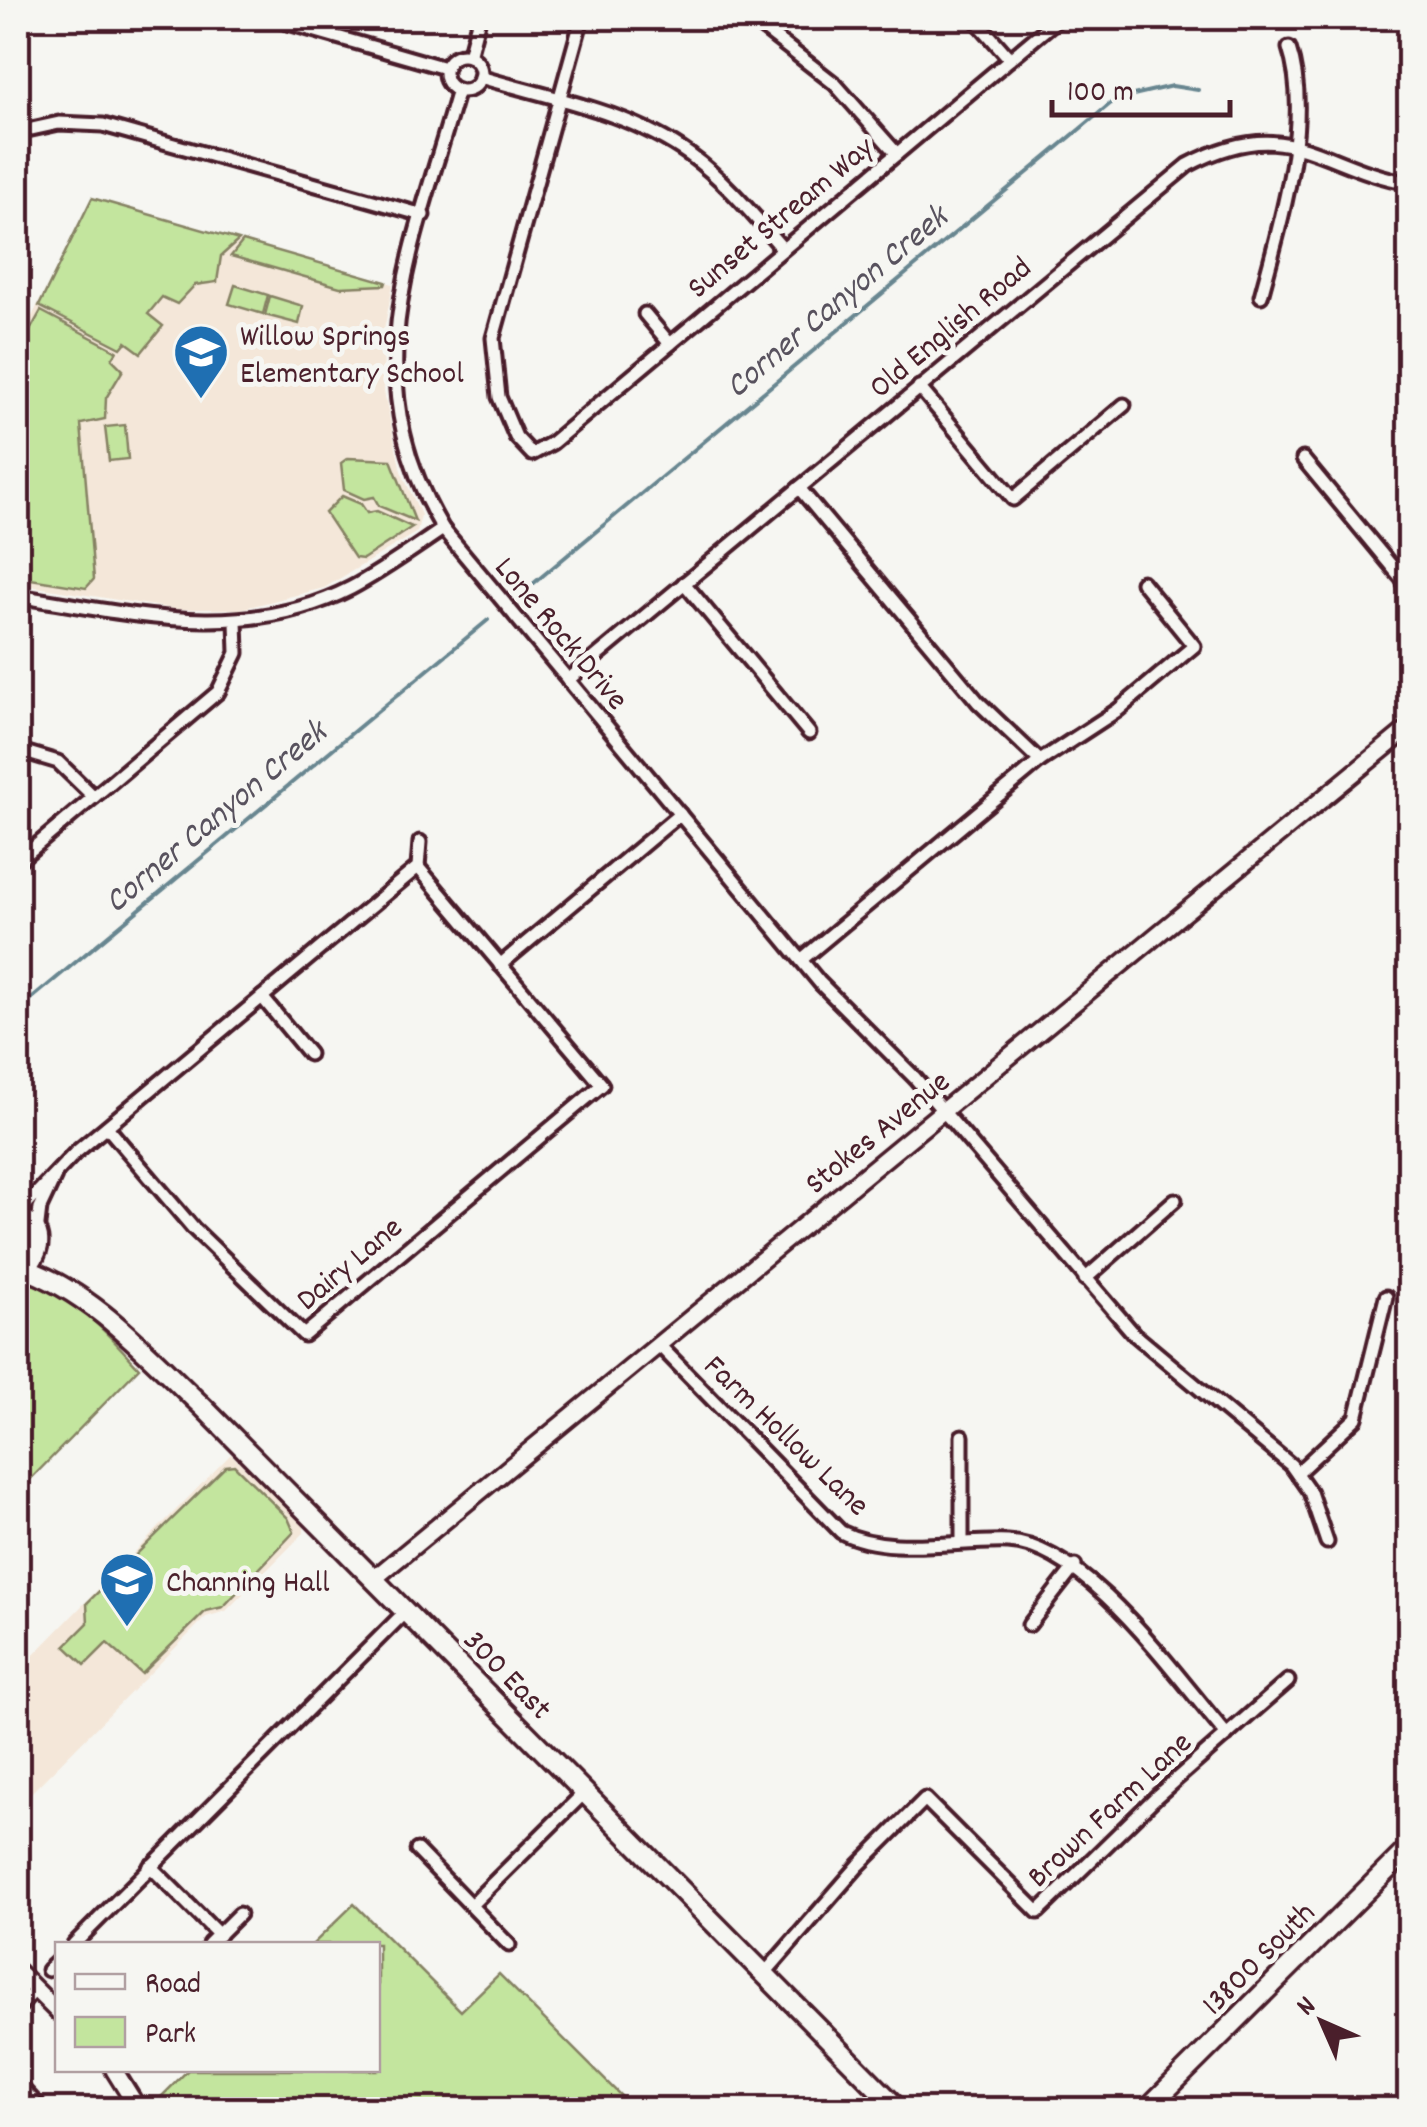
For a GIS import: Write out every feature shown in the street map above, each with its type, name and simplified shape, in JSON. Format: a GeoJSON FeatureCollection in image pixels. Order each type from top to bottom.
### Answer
{"type":"FeatureCollection","features":[{"type":"Feature","properties":{"kind":"main road","name":"300 East"},"geometry":{"type":"LineString","coordinates":[[18,1215],[29,1221],[68,1287],[144,1350],[376,1577],[899,2110]]}},
{"type":"Feature","properties":{"kind":"main road"},"geometry":{"type":"LineString","coordinates":[[19,1267],[32,1260],[38,1241]]}},
{"type":"Feature","properties":{"kind":"main road","name":"300 East"},"geometry":{"type":"LineString","coordinates":[[19,1267],[68,1287]]}},
{"type":"Feature","properties":{"kind":"main road","name":"13800 South"},"geometry":{"type":"LineString","coordinates":[[1146,2110],[1410,1847]]}},
{"type":"Feature","properties":{"kind":"street"},"geometry":{"type":"LineString","coordinates":[[270,18],[317,24],[445,68]]}},
{"type":"Feature","properties":{"kind":"street"},"geometry":{"type":"LineString","coordinates":[[468,56],[480,18]]}},
{"type":"Feature","properties":{"kind":"street"},"geometry":{"type":"LineString","coordinates":[[559,100],[582,18]]}},
{"type":"Feature","properties":{"kind":"street"},"geometry":{"type":"LineString","coordinates":[[750,18],[835,84],[897,154]]}},
{"type":"Feature","properties":{"kind":"street"},"geometry":{"type":"LineString","coordinates":[[974,18],[1010,59]]}},
{"type":"Feature","properties":{"kind":"street","name":"Sunset Stream Way"},"geometry":{"type":"LineString","coordinates":[[559,100],[493,338],[499,397],[516,436],[532,454],[670,344],[1059,18]]}},
{"type":"Feature","properties":{"kind":"street"},"geometry":{"type":"LineString","coordinates":[[1261,296],[1284,207],[1293,144],[1298,84],[1289,48]]}},
{"type":"Feature","properties":{"kind":"street"},"geometry":{"type":"LineString","coordinates":[[468,56],[479,65],[480,77],[471,89],[458,90],[447,82],[445,68],[454,57],[468,56]]}},
{"type":"Feature","properties":{"kind":"street"},"geometry":{"type":"LineString","coordinates":[[480,77],[634,124],[688,153],[736,195],[783,249]]}},
{"type":"Feature","properties":{"kind":"street","name":"Lone Rock Drive"},"geometry":{"type":"LineString","coordinates":[[458,90],[395,324],[395,383],[410,460],[442,530],[802,960],[943,1112],[1085,1280],[1169,1367],[1276,1451],[1297,1473]]}},
{"type":"Feature","properties":{"kind":"street"},"geometry":{"type":"LineString","coordinates":[[18,132],[58,123],[102,125],[423,215]]}},
{"type":"Feature","properties":{"kind":"street","name":"Old English Road"},"geometry":{"type":"LineString","coordinates":[[568,680],[1188,165],[1241,146],[1293,144],[1410,182]]}},
{"type":"Feature","properties":{"kind":"street"},"geometry":{"type":"LineString","coordinates":[[645,314],[670,344]]}},
{"type":"Feature","properties":{"kind":"street"},"geometry":{"type":"LineString","coordinates":[[918,387],[1013,499],[1124,406]]}},
{"type":"Feature","properties":{"kind":"street"},"geometry":{"type":"LineString","coordinates":[[1303,460],[1406,578],[1410,600]]}},
{"type":"Feature","properties":{"kind":"street"},"geometry":{"type":"LineString","coordinates":[[799,488],[978,702],[1040,762]]}},
{"type":"Feature","properties":{"kind":"street"},"geometry":{"type":"LineString","coordinates":[[18,596],[166,619],[236,621],[295,610],[340,592],[442,530]]}},
{"type":"Feature","properties":{"kind":"street"},"geometry":{"type":"LineString","coordinates":[[802,960],[1040,762],[1118,710],[1194,646],[1142,582]]}},
{"type":"Feature","properties":{"kind":"street"},"geometry":{"type":"LineString","coordinates":[[684,583],[808,733]]}},
{"type":"Feature","properties":{"kind":"street"},"geometry":{"type":"LineString","coordinates":[[18,861],[218,692],[237,653],[236,621]]}},
{"type":"Feature","properties":{"kind":"street","name":"Stokes Avenue"},"geometry":{"type":"LineString","coordinates":[[376,1577],[1410,727]]}},
{"type":"Feature","properties":{"kind":"street"},"geometry":{"type":"LineString","coordinates":[[18,750],[58,762],[94,797]]}},
{"type":"Feature","properties":{"kind":"street"},"geometry":{"type":"LineString","coordinates":[[420,842],[418,867],[500,965],[680,814]]}},
{"type":"Feature","properties":{"kind":"street"},"geometry":{"type":"LineString","coordinates":[[18,1215],[46,1180],[107,1126],[418,867]]}},
{"type":"Feature","properties":{"kind":"street","name":"Dairy Lane"},"geometry":{"type":"LineString","coordinates":[[107,1126],[193,1228],[304,1335],[602,1086],[500,965]]}},
{"type":"Feature","properties":{"kind":"street"},"geometry":{"type":"LineString","coordinates":[[262,998],[309,1054]]}},
{"type":"Feature","properties":{"kind":"street"},"geometry":{"type":"LineString","coordinates":[[38,1241],[40,1208],[54,1176]]}},
{"type":"Feature","properties":{"kind":"street"},"geometry":{"type":"LineString","coordinates":[[1085,1280],[1175,1200]]}},
{"type":"Feature","properties":{"kind":"street"},"geometry":{"type":"LineString","coordinates":[[1327,1542],[1315,1503],[1297,1473],[1356,1418],[1386,1297]]}},
{"type":"Feature","properties":{"kind":"street","name":"Farm Hollow Lane"},"geometry":{"type":"LineString","coordinates":[[659,1345],[842,1532],[870,1542],[1035,1546],[1075,1566],[1227,1735]]}},
{"type":"Feature","properties":{"kind":"street"},"geometry":{"type":"LineString","coordinates":[[962,1436],[962,1542]]}},
{"type":"Feature","properties":{"kind":"street"},"geometry":{"type":"LineString","coordinates":[[1029,1625],[1075,1566]]}},
{"type":"Feature","properties":{"kind":"street"},"geometry":{"type":"LineString","coordinates":[[76,1942],[407,1610]]}},
{"type":"Feature","properties":{"kind":"street","name":"Brown Farm Lane"},"geometry":{"type":"LineString","coordinates":[[765,1973],[859,1864],[924,1799],[1038,1912],[1288,1681]]}},
{"type":"Feature","properties":{"kind":"street"},"geometry":{"type":"LineString","coordinates":[[471,1905],[584,1793]]}},
{"type":"Feature","properties":{"kind":"street"},"geometry":{"type":"LineString","coordinates":[[418,1850],[510,1944]]}},
{"type":"Feature","properties":{"kind":"street"},"geometry":{"type":"LineString","coordinates":[[150,1866],[219,1934]]}},
{"type":"Feature","properties":{"kind":"street"},"geometry":{"type":"LineString","coordinates":[[211,1942],[239,1914]]}},
{"type":"Feature","properties":{"kind":"street"},"geometry":{"type":"LineString","coordinates":[[18,1972],[55,2009]]}},
{"type":"Feature","properties":{"kind":"street"},"geometry":{"type":"LineString","coordinates":[[18,2008],[35,1990]]}},
{"type":"Feature","properties":{"kind":"street"},"geometry":{"type":"LineString","coordinates":[[115,2072],[139,2110]]}},
{"type":"Feature","properties":{"kind":"street"},"geometry":{"type":"LineString","coordinates":[[18,2084],[42,2110]]}},
{"type":"Feature","properties":{"kind":"street"},"geometry":{"type":"LineString","coordinates":[[978,2110],[998,2110]]}},
{"type":"Feature","properties":{"kind":"shaded area","name":"Willow Springs Elementary School"},"geometry":{"type":"Polygon","coordinates":[[[92,198],[393,284],[383,335],[384,392],[401,471],[421,515],[417,532],[324,588],[241,609],[174,609],[18,584],[18,344],[92,198]]]}},
{"type":"Feature","properties":{"kind":"shaded area","name":"Channing Hall"},"geometry":{"type":"Polygon","coordinates":[[[231,1454],[304,1524],[304,1533],[226,1611],[206,1617],[18,1806],[18,1671],[231,1454]]]}},
{"type":"Feature","properties":{"kind":"green space"},"geometry":{"type":"Polygon","coordinates":[[[92,198],[239,240],[221,256],[217,282],[195,285],[177,304],[162,297],[148,314],[163,326],[141,353],[126,342],[121,348],[39,306],[92,198]]]}},
{"type":"Feature","properties":{"kind":"green space"},"geometry":{"type":"Polygon","coordinates":[[[243,241],[386,282],[340,287],[231,256],[243,241]]]}},
{"type":"Feature","properties":{"kind":"green space"},"geometry":{"type":"Polygon","coordinates":[[[235,285],[268,295],[263,314],[229,304],[235,285]]]}},
{"type":"Feature","properties":{"kind":"green space"},"geometry":{"type":"Polygon","coordinates":[[[270,296],[303,306],[299,324],[265,315],[270,296]]]}},
{"type":"Feature","properties":{"kind":"green space"},"geometry":{"type":"Polygon","coordinates":[[[41,311],[117,351],[112,359],[123,370],[106,398],[105,419],[81,424],[94,579],[86,588],[18,577],[18,352],[41,311]]]}},
{"type":"Feature","properties":{"kind":"green space"},"geometry":{"type":"Polygon","coordinates":[[[125,425],[128,459],[109,461],[105,427],[125,425]]]}},
{"type":"Feature","properties":{"kind":"green space"},"geometry":{"type":"Polygon","coordinates":[[[348,458],[391,460],[415,521],[379,506],[374,497],[364,499],[344,490],[341,463],[348,458]]]}},
{"type":"Feature","properties":{"kind":"green space"},"geometry":{"type":"Polygon","coordinates":[[[342,496],[361,504],[367,513],[377,511],[412,527],[363,559],[355,558],[325,513],[342,496]]]}},
{"type":"Feature","properties":{"kind":"green space"},"geometry":{"type":"Polygon","coordinates":[[[18,1278],[69,1301],[139,1368],[18,1492],[18,1278]]]}},
{"type":"Feature","properties":{"kind":"green space"},"geometry":{"type":"Polygon","coordinates":[[[234,1465],[288,1518],[294,1532],[223,1607],[206,1611],[142,1674],[107,1643],[85,1665],[65,1646],[88,1623],[87,1603],[226,1466],[234,1465]]]}},
{"type":"Feature","properties":{"kind":"green space"},"geometry":{"type":"Polygon","coordinates":[[[354,1904],[461,2011],[499,1974],[634,2109],[169,2109],[159,2099],[186,2072],[380,2072],[380,1942],[315,1942],[354,1904]]]}},
{"type":"Feature","properties":{"kind":"waterway"},"geometry":{"type":"LineString","coordinates":[[1399,18],[1410,41]]}},
{"type":"Feature","properties":{"kind":"waterway","name":"Corner Canyon Creek"},"geometry":{"type":"LineString","coordinates":[[522,593],[1116,99],[1172,86],[1198,90]]}},
{"type":"Feature","properties":{"kind":"waterway","name":"Corner Canyon Creek"},"geometry":{"type":"LineString","coordinates":[[18,1010],[488,620]]}},
{"type":"Feature","properties":{"kind":"place","name":"Willow Springs Elementary School"},"geometry":{"type":"Point","coordinates":[201,401]}},
{"type":"Feature","properties":{"kind":"place","name":"Channing Hall"},"geometry":{"type":"Point","coordinates":[127,1629]}}]}
